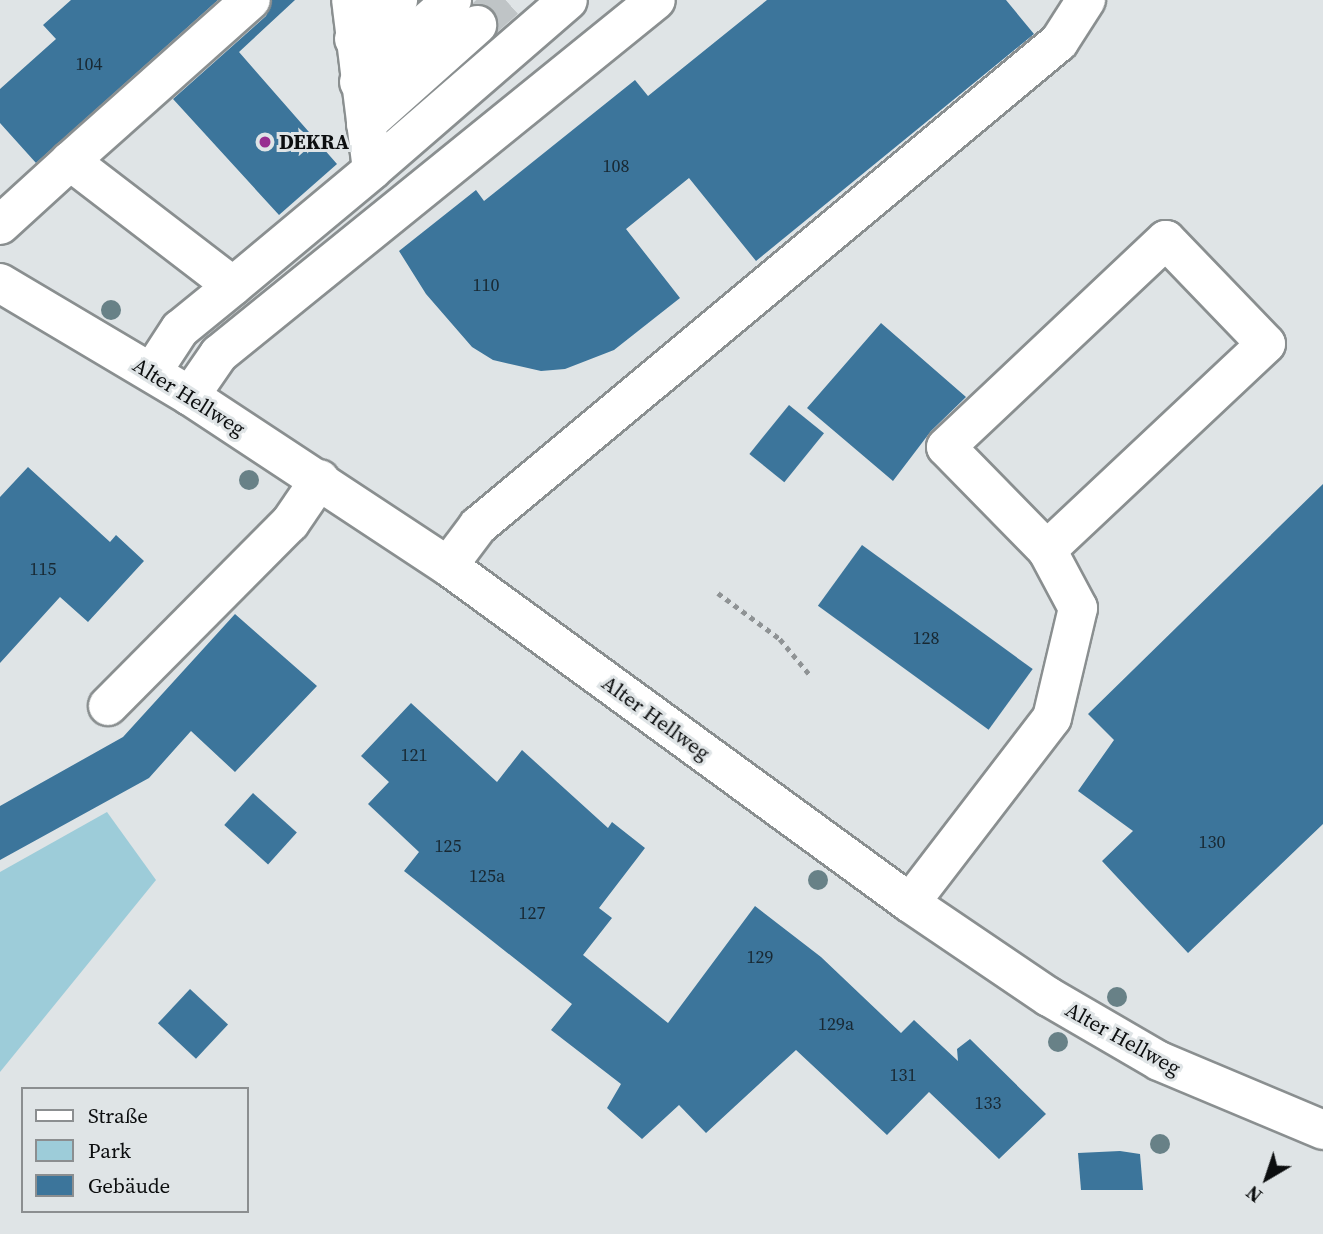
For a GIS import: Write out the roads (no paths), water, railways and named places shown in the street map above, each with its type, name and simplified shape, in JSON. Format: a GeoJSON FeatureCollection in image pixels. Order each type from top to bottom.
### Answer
{"type":"FeatureCollection","features":[{"type":"Feature","properties":{"kind":"street"},"geometry":{"type":"LineString","coordinates":[[0,225],[251,0]]}},
{"type":"Feature","properties":{"kind":"street"},"geometry":{"type":"LineString","coordinates":[[351,0],[359,82],[372,170]]}},
{"type":"Feature","properties":{"kind":"street"},"geometry":{"type":"LineString","coordinates":[[354,39],[398,0]]}},
{"type":"Feature","properties":{"kind":"street"},"geometry":{"type":"LineString","coordinates":[[152,372],[180,329],[372,170],[568,0]]}},
{"type":"Feature","properties":{"kind":"street"},"geometry":{"type":"LineString","coordinates":[[190,396],[219,354],[656,0]]}},
{"type":"Feature","properties":{"kind":"street"},"geometry":{"type":"LineString","coordinates":[[448,566],[478,526],[1059,42],[1086,0]]}},
{"type":"Feature","properties":{"kind":"street"},"geometry":{"type":"LineString","coordinates":[[359,82],[465,13]]}},
{"type":"Feature","properties":{"kind":"street"},"geometry":{"type":"LineString","coordinates":[[366,124],[465,13]]}},
{"type":"Feature","properties":{"kind":"street"},"geometry":{"type":"LineString","coordinates":[[70,161],[233,286]]}},
{"type":"Feature","properties":{"kind":"street"},"geometry":{"type":"LineString","coordinates":[[910,903],[1052,719],[1077,608],[1047,550],[946,447],[1166,240],[1266,344],[1047,550]]}},
{"type":"Feature","properties":{"kind":"street","name":"Alter Hellweg"},"geometry":{"type":"LineString","coordinates":[[0,284],[152,372],[448,566],[910,903],[1096,1027],[1199,1080],[1323,1130]]}},
{"type":"Feature","properties":{"kind":"street"},"geometry":{"type":"LineString","coordinates":[[108,706],[290,523],[320,480]]}},
{"type":"Feature","properties":{"kind":"tunnel"},"geometry":{"type":"LineString","coordinates":[[477,25],[505,0]]}},
{"type":"Feature","properties":{"kind":"place","name":"DEKRA"},"geometry":{"type":"Point","coordinates":[265,142]}}]}
